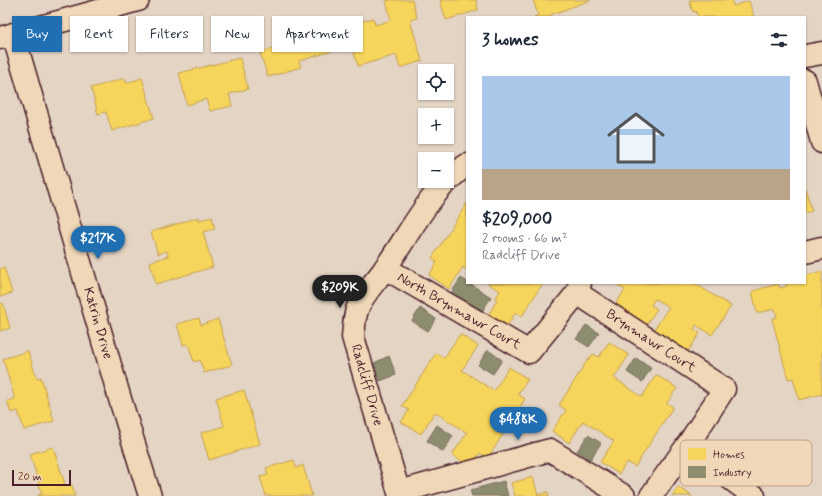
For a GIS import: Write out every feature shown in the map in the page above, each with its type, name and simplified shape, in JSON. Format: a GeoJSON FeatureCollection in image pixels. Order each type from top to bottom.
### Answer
{"type":"FeatureCollection","features":[{"type":"Feature","properties":{"kind":"street"},"geometry":{"type":"LineString","coordinates":[[7,36],[138,0]]}},
{"type":"Feature","properties":{"kind":"street","name":"Katrin Drive"},"geometry":{"type":"LineString","coordinates":[[7,36],[150,496]]}},
{"type":"Feature","properties":{"kind":"street"},"geometry":{"type":"LineString","coordinates":[[806,56],[822,53]]}},
{"type":"Feature","properties":{"kind":"street"},"geometry":{"type":"LineString","coordinates":[[806,85],[822,142]]}},
{"type":"Feature","properties":{"kind":"street","name":"Radcliff Drive"},"geometry":{"type":"LineString","coordinates":[[399,494],[354,337],[357,310],[370,287],[385,268],[438,190],[459,170],[466,166]]}},
{"type":"Feature","properties":{"kind":"street"},"geometry":{"type":"LineString","coordinates":[[806,252],[822,248]]}},
{"type":"Feature","properties":{"kind":"street","name":"North Brynmawr Court"},"geometry":{"type":"LineString","coordinates":[[385,268],[529,352],[579,288]]}},
{"type":"Feature","properties":{"kind":"street","name":"Brynmawr Court"},"geometry":{"type":"LineString","coordinates":[[579,288],[724,389],[691,440]]}},
{"type":"Feature","properties":{"kind":"street"},"geometry":{"type":"LineString","coordinates":[[399,494],[550,450],[624,496]]}},
{"type":"Feature","properties":{"kind":"street"},"geometry":{"type":"LineString","coordinates":[[651,496],[680,456]]}},
{"type":"Feature","properties":{"kind":"street"},"geometry":{"type":"LineString","coordinates":[[741,486],[754,496]]}},
{"type":"Feature","properties":{"kind":"building: Homes"},"geometry":{"type":"Polygon","coordinates":[[[412,0],[417,18],[410,20],[422,61],[400,68],[396,55],[358,66],[354,52],[363,52],[363,21],[373,18],[375,25],[391,20],[386,1],[412,0]]]}},
{"type":"Feature","properties":{"kind":"building: Homes"},"geometry":{"type":"Polygon","coordinates":[[[440,0],[476,0],[478,10],[446,20],[440,0]]]}},
{"type":"Feature","properties":{"kind":"building: Homes"},"geometry":{"type":"Polygon","coordinates":[[[533,0],[591,0],[550,16],[536,16],[538,15],[533,0]]]}},
{"type":"Feature","properties":{"kind":"building: Homes"},"geometry":{"type":"Polygon","coordinates":[[[689,0],[732,0],[733,6],[749,1],[754,16],[698,16],[696,11],[693,12],[689,0]]]}},
{"type":"Feature","properties":{"kind":"building: Homes"},"geometry":{"type":"Polygon","coordinates":[[[272,49],[272,52],[329,52],[299,61],[301,67],[268,77],[260,53],[272,49]]]}},
{"type":"Feature","properties":{"kind":"building: Homes"},"geometry":{"type":"Polygon","coordinates":[[[240,58],[248,89],[229,94],[232,106],[210,111],[206,99],[187,105],[179,73],[240,58]]]}},
{"type":"Feature","properties":{"kind":"building: Homes"},"geometry":{"type":"Polygon","coordinates":[[[125,78],[126,83],[142,78],[154,118],[112,131],[106,112],[98,114],[91,88],[125,78]]]}},
{"type":"Feature","properties":{"kind":"building: Homes"},"geometry":{"type":"Polygon","coordinates":[[[806,191],[812,211],[806,213],[806,191]]]}},
{"type":"Feature","properties":{"kind":"building: Homes"},"geometry":{"type":"Polygon","coordinates":[[[466,205],[466,269],[463,267],[449,289],[429,275],[437,262],[432,258],[466,205]]]}},
{"type":"Feature","properties":{"kind":"building: Homes"},"geometry":{"type":"Polygon","coordinates":[[[199,217],[199,220],[212,217],[215,229],[203,232],[213,267],[156,284],[150,262],[168,256],[167,251],[158,254],[151,232],[199,217]]]}},
{"type":"Feature","properties":{"kind":"building: Homes"},"geometry":{"type":"Polygon","coordinates":[[[4,267],[12,293],[0,297],[0,269],[4,267]]]}},
{"type":"Feature","properties":{"kind":"building: Homes"},"geometry":{"type":"Polygon","coordinates":[[[822,271],[822,394],[799,400],[793,378],[788,379],[772,319],[777,317],[775,309],[757,313],[752,291],[778,284],[780,288],[787,286],[786,284],[806,284],[806,276],[822,271]]]}},
{"type":"Feature","properties":{"kind":"building: Homes"},"geometry":{"type":"Polygon","coordinates":[[[489,284],[542,284],[522,316],[516,312],[507,326],[489,314],[500,291],[489,284]]]}},
{"type":"Feature","properties":{"kind":"building: Homes"},"geometry":{"type":"Polygon","coordinates":[[[616,284],[696,284],[731,306],[712,335],[696,325],[694,329],[700,333],[687,353],[653,331],[669,307],[655,299],[651,305],[657,309],[645,327],[614,306],[625,290],[616,284]]]}},
{"type":"Feature","properties":{"kind":"building: Homes"},"geometry":{"type":"Polygon","coordinates":[[[3,303],[10,328],[0,331],[0,304],[3,303]]]}},
{"type":"Feature","properties":{"kind":"building: Homes"},"geometry":{"type":"Polygon","coordinates":[[[199,318],[201,325],[218,319],[232,365],[204,373],[200,360],[194,362],[188,344],[183,345],[177,324],[199,318]]]}},
{"type":"Feature","properties":{"kind":"building: Homes"},"geometry":{"type":"Polygon","coordinates":[[[460,334],[478,346],[462,370],[494,391],[509,367],[528,379],[518,394],[525,399],[488,458],[480,453],[470,467],[452,455],[467,433],[435,412],[421,434],[401,422],[409,410],[402,406],[436,353],[444,358],[460,334]]]}},
{"type":"Feature","properties":{"kind":"building: Homes"},"geometry":{"type":"Polygon","coordinates":[[[609,342],[629,355],[614,378],[642,397],[656,375],[677,388],[667,403],[673,407],[635,467],[627,462],[619,474],[600,462],[614,441],[583,421],[569,443],[552,431],[566,410],[559,405],[587,361],[593,354],[599,357],[609,342]]]}},
{"type":"Feature","properties":{"kind":"building: Homes"},"geometry":{"type":"Polygon","coordinates":[[[28,351],[37,379],[41,377],[54,421],[24,430],[18,411],[11,413],[7,401],[15,399],[3,359],[28,351]]]}},
{"type":"Feature","properties":{"kind":"building: Homes"},"geometry":{"type":"Polygon","coordinates":[[[244,390],[260,444],[209,460],[201,433],[224,426],[216,398],[244,390]]]}},
{"type":"Feature","properties":{"kind":"building: Homes"},"geometry":{"type":"Polygon","coordinates":[[[53,447],[66,487],[72,485],[75,496],[38,496],[42,494],[30,454],[53,447]]]}},
{"type":"Feature","properties":{"kind":"building: Homes"},"geometry":{"type":"Polygon","coordinates":[[[294,460],[296,468],[303,465],[312,496],[266,496],[260,477],[268,475],[266,468],[294,460]]]}},
{"type":"Feature","properties":{"kind":"building: Homes"},"geometry":{"type":"Polygon","coordinates":[[[533,477],[538,495],[548,492],[549,496],[515,496],[511,483],[533,477]]]}},
{"type":"Feature","properties":{"kind":"building: Homes"},"geometry":{"type":"Polygon","coordinates":[[[678,487],[692,496],[672,496],[678,487]]]}},
{"type":"Feature","properties":{"kind":"building: Industry"},"geometry":{"type":"Polygon","coordinates":[[[461,278],[466,281],[466,284],[470,284],[491,297],[481,313],[451,293],[461,278]]]}},
{"type":"Feature","properties":{"kind":"building: Industry"},"geometry":{"type":"Polygon","coordinates":[[[420,308],[436,319],[428,331],[412,321],[420,308]]]}},
{"type":"Feature","properties":{"kind":"building: Industry"},"geometry":{"type":"Polygon","coordinates":[[[586,325],[599,333],[589,347],[576,339],[586,325]]]}},
{"type":"Feature","properties":{"kind":"building: Industry"},"geometry":{"type":"Polygon","coordinates":[[[488,350],[502,360],[493,374],[478,365],[488,350]]]}},
{"type":"Feature","properties":{"kind":"building: Industry"},"geometry":{"type":"Polygon","coordinates":[[[389,356],[396,375],[380,381],[374,363],[389,356]]]}},
{"type":"Feature","properties":{"kind":"building: Industry"},"geometry":{"type":"Polygon","coordinates":[[[636,358],[651,368],[642,382],[627,372],[636,358]]]}},
{"type":"Feature","properties":{"kind":"building: Industry"},"geometry":{"type":"Polygon","coordinates":[[[437,425],[453,436],[443,452],[427,441],[437,425]]]}},
{"type":"Feature","properties":{"kind":"building: Industry"},"geometry":{"type":"Polygon","coordinates":[[[588,435],[601,443],[590,460],[577,451],[588,435]]]}},
{"type":"Feature","properties":{"kind":"building: Industry"},"geometry":{"type":"Polygon","coordinates":[[[504,481],[508,496],[472,496],[470,490],[504,481]]]}}]}
